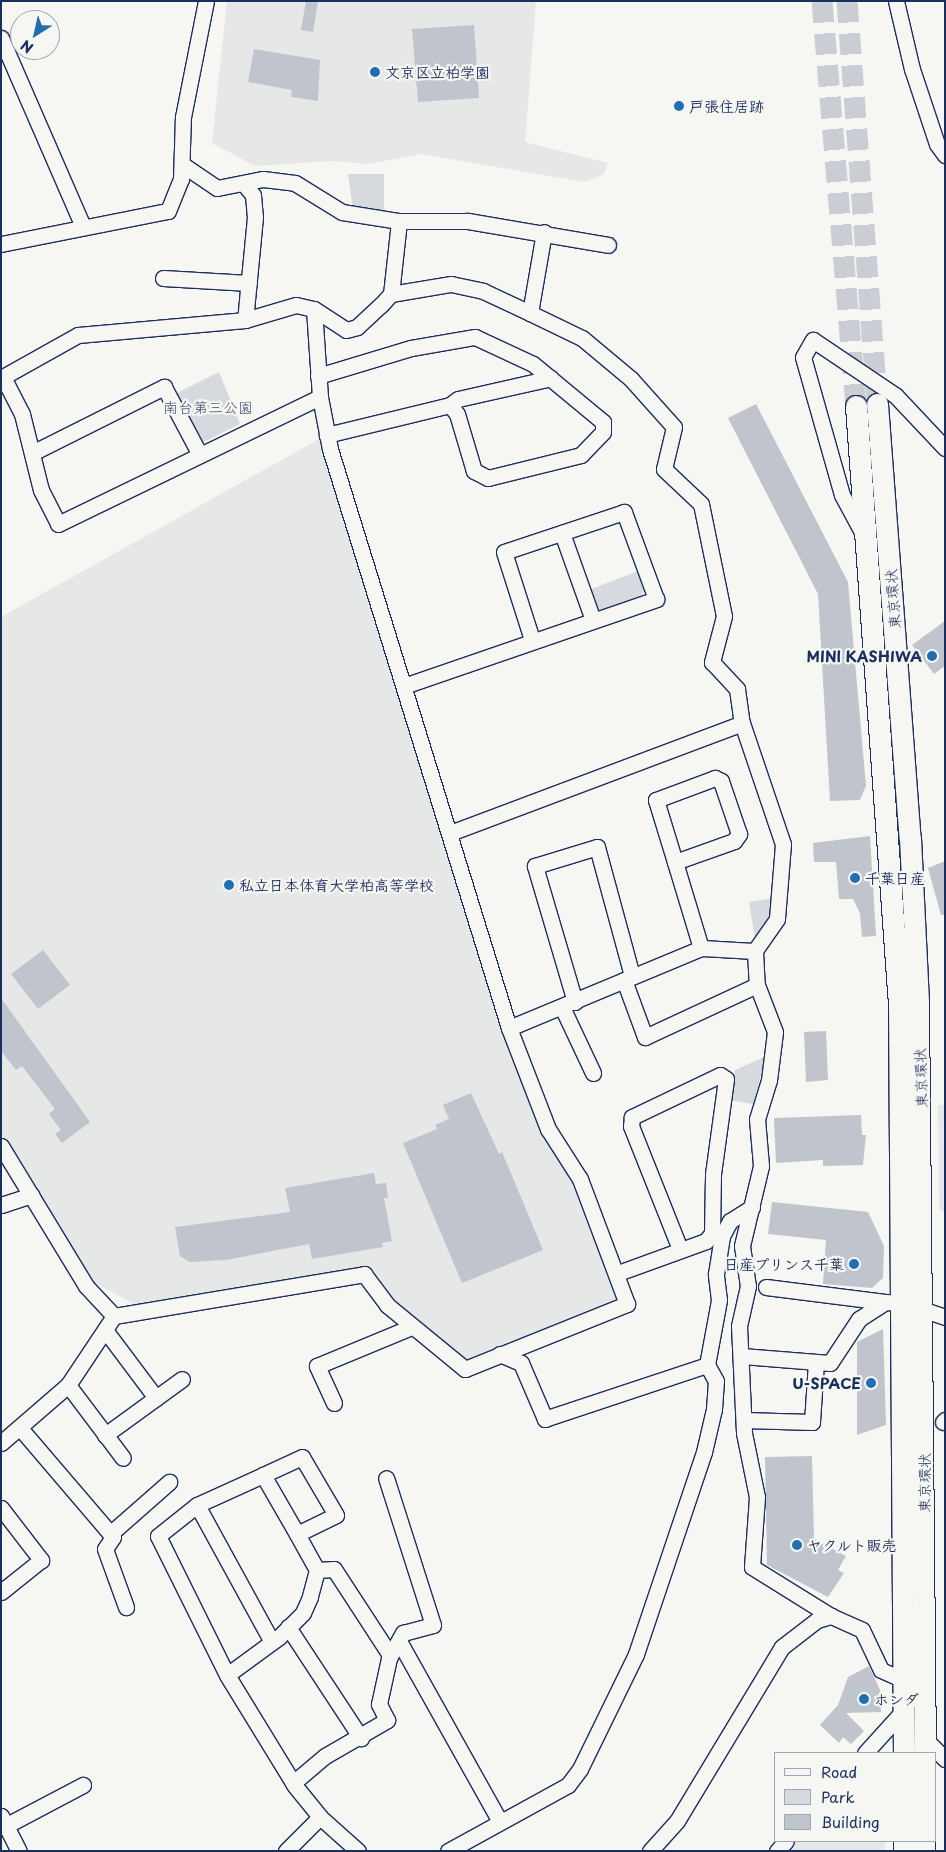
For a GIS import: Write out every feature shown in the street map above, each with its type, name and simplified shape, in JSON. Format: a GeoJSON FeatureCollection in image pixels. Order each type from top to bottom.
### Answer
{"type":"FeatureCollection","features":[{"type":"Feature","properties":{"kind":"highway","name":"東京環状"},"geometry":{"type":"LineString","coordinates":[[904,1752],[904,1305],[899,1004],[866,539],[867,405],[911,848],[923,1158],[904,1305],[925,1747]]}},
{"type":"Feature","properties":{"kind":"street"},"geometry":{"type":"LineString","coordinates":[[1,244],[168,211],[183,165],[183,117],[206,1]]}},
{"type":"Feature","properties":{"kind":"street"},"geometry":{"type":"LineString","coordinates":[[896,1],[916,78],[945,155]]}},
{"type":"Feature","properties":{"kind":"street"},"geometry":{"type":"LineString","coordinates":[[1,38],[83,227]]}},
{"type":"Feature","properties":{"kind":"street"},"geometry":{"type":"LineString","coordinates":[[183,165],[217,188],[263,179],[295,183],[342,212],[399,221],[468,221],[544,232],[608,245]]}},
{"type":"Feature","properties":{"kind":"street"},"geometry":{"type":"LineString","coordinates":[[244,184],[254,195],[255,217],[246,320]]}},
{"type":"Feature","properties":{"kind":"street"},"geometry":{"type":"LineString","coordinates":[[391,294],[399,221]]}},
{"type":"Feature","properties":{"kind":"street"},"geometry":{"type":"LineString","coordinates":[[530,313],[544,232]]}},
{"type":"Feature","properties":{"kind":"street"},"geometry":{"type":"LineString","coordinates":[[163,278],[249,283]]}},
{"type":"Feature","properties":{"kind":"street"},"geometry":{"type":"LineString","coordinates":[[320,397],[199,453],[58,524],[41,490],[22,414],[2,377],[78,336],[246,320],[296,306],[314,309],[346,330],[357,327],[391,294],[451,284],[483,291],[582,338],[631,379],[674,427],[664,469],[701,504],[724,616],[712,662],[733,680],[742,723],[783,844],[777,919],[755,951],[757,985],[771,1015],[775,1050],[757,1119],[761,1166],[742,1246],[748,1286],[739,1326],[744,1420],[757,1497],[752,1567],[831,1616],[862,1630],[882,1670],[903,1680]]}},
{"type":"Feature","properties":{"kind":"street"},"geometry":{"type":"LineString","coordinates":[[1,1443],[68,1385],[114,1316],[364,1274],[387,1306],[466,1369],[627,1304],[618,1273],[580,1179],[537,1104],[508,1028],[327,435],[320,397],[314,309]]}},
{"type":"Feature","properties":{"kind":"street"},"geometry":{"type":"LineString","coordinates":[[318,376],[411,348],[475,337],[534,364],[603,422],[603,432],[581,455],[488,478],[474,471],[457,414],[450,406]]}},
{"type":"Feature","properties":{"kind":"street"},"geometry":{"type":"LineString","coordinates":[[866,539],[842,495],[803,357],[813,340],[895,396],[945,448]]}},
{"type":"Feature","properties":{"kind":"street"},"geometry":{"type":"LineString","coordinates":[[327,435],[450,406],[458,399],[551,378]]}},
{"type":"Feature","properties":{"kind":"street"},"geometry":{"type":"LineString","coordinates":[[32,453],[164,387],[199,453]]}},
{"type":"Feature","properties":{"kind":"street"},"geometry":{"type":"LineString","coordinates":[[404,686],[532,640],[656,599],[624,512],[504,552],[532,640]]}},
{"type":"Feature","properties":{"kind":"street"},"geometry":{"type":"LineString","coordinates":[[562,532],[593,620]]}},
{"type":"Feature","properties":{"kind":"street"},"geometry":{"type":"LineString","coordinates":[[450,833],[742,723]]}},
{"type":"Feature","properties":{"kind":"street"},"geometry":{"type":"LineString","coordinates":[[675,862],[734,841],[739,834],[721,781],[715,778],[656,800],[701,948]]}},
{"type":"Feature","properties":{"kind":"street"},"geometry":{"type":"LineString","coordinates":[[593,1073],[569,1005],[535,866],[597,847],[628,978],[645,1037],[757,985]]}},
{"type":"Feature","properties":{"kind":"street"},"geometry":{"type":"LineString","coordinates":[[508,1028],[569,1005],[701,948],[755,951]]}},
{"type":"Feature","properties":{"kind":"street"},"geometry":{"type":"LineString","coordinates":[[618,1273],[706,1241],[712,1233],[713,1174],[726,1079],[720,1075],[632,1117],[631,1126],[680,1250]]}},
{"type":"Feature","properties":{"kind":"street"},"geometry":{"type":"LineString","coordinates":[[1,1146],[86,1286],[114,1316]]}},
{"type":"Feature","properties":{"kind":"street"},"geometry":{"type":"LineString","coordinates":[[1,1205],[31,1195]]}},
{"type":"Feature","properties":{"kind":"street"},"geometry":{"type":"LineString","coordinates":[[448,1851],[568,1785],[636,1654],[704,1452],[716,1381],[707,1365],[718,1300],[716,1274],[722,1236],[730,1221],[752,1208]]}},
{"type":"Feature","properties":{"kind":"street"},"geometry":{"type":"LineString","coordinates":[[766,1287],[904,1305],[945,1307]]}},
{"type":"Feature","properties":{"kind":"street"},"geometry":{"type":"LineString","coordinates":[[742,1356],[830,1363],[859,1319],[904,1305],[945,1318]]}},
{"type":"Feature","properties":{"kind":"street"},"geometry":{"type":"LineString","coordinates":[[334,1403],[317,1366],[411,1327]]}},
{"type":"Feature","properties":{"kind":"street"},"geometry":{"type":"LineString","coordinates":[[105,1330],[156,1398]]}},
{"type":"Feature","properties":{"kind":"street"},"geometry":{"type":"LineString","coordinates":[[500,1354],[521,1363],[545,1419],[707,1365]]}},
{"type":"Feature","properties":{"kind":"street"},"geometry":{"type":"LineString","coordinates":[[744,1420],[812,1422],[816,1362]]}},
{"type":"Feature","properties":{"kind":"street"},"geometry":{"type":"LineString","coordinates":[[105,1435],[182,1379]]}},
{"type":"Feature","properties":{"kind":"street"},"geometry":{"type":"LineString","coordinates":[[68,1385],[122,1458]]}},
{"type":"Feature","properties":{"kind":"street"},"geometry":{"type":"LineString","coordinates":[[20,1428],[113,1537],[105,1549],[126,1607]]}},
{"type":"Feature","properties":{"kind":"street"},"geometry":{"type":"LineString","coordinates":[[296,1534],[336,1514],[302,1457],[197,1505],[158,1536],[226,1675],[294,1783],[320,1817],[358,1851]]}},
{"type":"Feature","properties":{"kind":"street"},"geometry":{"type":"LineString","coordinates":[[226,1675],[272,1642],[304,1613],[317,1570],[263,1474]]}},
{"type":"Feature","properties":{"kind":"street"},"geometry":{"type":"LineString","coordinates":[[294,1783],[325,1756],[361,1738],[387,1720],[380,1704],[390,1655],[403,1633],[433,1625],[386,1478]]}},
{"type":"Feature","properties":{"kind":"street"},"geometry":{"type":"LineString","coordinates":[[110,1534],[169,1482]]}},
{"type":"Feature","properties":{"kind":"street"},"geometry":{"type":"LineString","coordinates":[[197,1505],[272,1642]]}},
{"type":"Feature","properties":{"kind":"street"},"geometry":{"type":"LineString","coordinates":[[1,1508],[41,1560],[1,1592]]}},
{"type":"Feature","properties":{"kind":"street"},"geometry":{"type":"LineString","coordinates":[[317,1570],[334,1569],[390,1655]]}},
{"type":"Feature","properties":{"kind":"street"},"geometry":{"type":"LineString","coordinates":[[650,1851],[678,1821],[782,1648],[818,1620],[831,1616]]}},
{"type":"Feature","properties":{"kind":"street"},"geometry":{"type":"LineString","coordinates":[[288,1627],[361,1738]]}},
{"type":"Feature","properties":{"kind":"street"},"geometry":{"type":"LineString","coordinates":[[399,1641],[500,1822]]}},
{"type":"Feature","properties":{"kind":"street"},"geometry":{"type":"LineString","coordinates":[[866,1752],[904,1710]]}},
{"type":"Feature","properties":{"kind":"street"},"geometry":{"type":"LineString","coordinates":[[19,1851],[5,1830],[83,1785]]}},
{"type":"Feature","properties":{"kind":"street"},"geometry":{"type":"LineString","coordinates":[[286,1851],[320,1817]]}},
{"type":"Feature","properties":{"kind":"shaded area","name":"文京区立柏学園"},"geometry":{"type":"Polygon","coordinates":[[[227,1],[536,1],[525,142],[608,163],[604,174],[585,182],[420,154],[369,164],[332,161],[255,166],[212,143],[227,1]]]}},
{"type":"Feature","properties":{"kind":"shaded area","name":"私立日本体育大学柏高等学校"},"geometry":{"type":"Polygon","coordinates":[[[321,438],[504,1030],[577,1186],[620,1296],[617,1304],[466,1362],[392,1301],[366,1270],[138,1306],[89,1280],[1,1133],[1,617],[321,438]]]}},
{"type":"Feature","properties":{"kind":"shaded area"},"geometry":{"type":"Polygon","coordinates":[[[938,1105],[945,1105],[945,1211],[939,1211],[938,1105]]]}},
{"type":"Feature","properties":{"kind":"shaded area"},"geometry":{"type":"Polygon","coordinates":[[[792,1842],[885,1842],[885,1851],[793,1851],[792,1842]]]}},
{"type":"Feature","properties":{"kind":"green space"},"geometry":{"type":"Polygon","coordinates":[[[348,174],[384,174],[384,213],[353,209],[348,174]]]}},
{"type":"Feature","properties":{"kind":"green space","name":"南台第三公園"},"geometry":{"type":"Polygon","coordinates":[[[219,372],[240,424],[204,442],[199,440],[175,394],[219,372]]]}},
{"type":"Feature","properties":{"kind":"green space"},"geometry":{"type":"Polygon","coordinates":[[[638,571],[645,590],[641,596],[601,611],[595,607],[589,590],[638,571]]]}},
{"type":"Feature","properties":{"kind":"green space"},"geometry":{"type":"Polygon","coordinates":[[[775,898],[772,915],[755,938],[749,902],[775,898]]]}},
{"type":"Feature","properties":{"kind":"green space"},"geometry":{"type":"Polygon","coordinates":[[[766,1056],[753,1104],[729,1100],[735,1070],[766,1056]]]}},
{"type":"Feature","properties":{"kind":"building"},"geometry":{"type":"Polygon","coordinates":[[[306,1],[318,1],[313,32],[301,30],[306,1]]]}},
{"type":"Feature","properties":{"kind":"building"},"geometry":{"type":"Polygon","coordinates":[[[474,25],[479,98],[418,102],[412,29],[474,25]]]}},
{"type":"Feature","properties":{"kind":"building"},"geometry":{"type":"Polygon","coordinates":[[[254,49],[320,60],[318,101],[291,97],[292,90],[248,82],[254,49]]]}},
{"type":"Feature","properties":{"kind":"building"},"geometry":{"type":"Polygon","coordinates":[[[756,404],[848,582],[866,786],[860,800],[830,801],[818,594],[728,418],[756,404]]]}},
{"type":"Feature","properties":{"kind":"building","name":"MINI KASHIWA"},"geometry":{"type":"Polygon","coordinates":[[[945,621],[945,666],[934,674],[912,645],[945,621]]]}},
{"type":"Feature","properties":{"kind":"building","name":"千葉日産"},"geometry":{"type":"Polygon","coordinates":[[[870,836],[876,936],[862,937],[860,913],[853,899],[839,899],[836,862],[814,862],[813,843],[870,836]]]}},
{"type":"Feature","properties":{"kind":"building"},"geometry":{"type":"Polygon","coordinates":[[[945,861],[945,915],[941,915],[928,868],[945,861]]]}},
{"type":"Feature","properties":{"kind":"building"},"geometry":{"type":"Polygon","coordinates":[[[43,950],[70,985],[38,1009],[11,974],[43,950]]]}},
{"type":"Feature","properties":{"kind":"building"},"geometry":{"type":"Polygon","coordinates":[[[1,998],[90,1122],[62,1143],[55,1134],[61,1130],[49,1114],[55,1109],[22,1066],[16,1070],[1,1051],[1,998]]]}},
{"type":"Feature","properties":{"kind":"building"},"geometry":{"type":"Polygon","coordinates":[[[826,1031],[828,1080],[806,1082],[804,1032],[826,1031]]]}},
{"type":"Feature","properties":{"kind":"building"},"geometry":{"type":"Polygon","coordinates":[[[471,1093],[499,1154],[502,1152],[543,1250],[462,1283],[403,1143],[437,1129],[435,1125],[449,1119],[443,1105],[471,1093]]]}},
{"type":"Feature","properties":{"kind":"building"},"geometry":{"type":"Polygon","coordinates":[[[861,1115],[862,1135],[866,1135],[863,1165],[823,1166],[823,1160],[776,1163],[774,1118],[861,1115]]]}},
{"type":"Feature","properties":{"kind":"building"},"geometry":{"type":"Polygon","coordinates":[[[374,1173],[376,1184],[386,1183],[388,1198],[384,1198],[392,1241],[382,1243],[383,1247],[312,1259],[309,1244],[226,1260],[190,1262],[180,1256],[175,1227],[290,1212],[285,1188],[374,1173]]]}},
{"type":"Feature","properties":{"kind":"building"},"geometry":{"type":"Polygon","coordinates":[[[772,1202],[868,1212],[884,1246],[883,1278],[872,1288],[823,1284],[826,1240],[768,1234],[772,1202]]]}},
{"type":"Feature","properties":{"kind":"building","name":"U-SPACE"},"geometry":{"type":"Polygon","coordinates":[[[883,1329],[886,1425],[857,1435],[857,1342],[883,1329]]]}},
{"type":"Feature","properties":{"kind":"building"},"geometry":{"type":"Polygon","coordinates":[[[812,1456],[814,1539],[846,1556],[838,1570],[844,1573],[828,1597],[767,1565],[765,1457],[812,1456]]]}},
{"type":"Feature","properties":{"kind":"building"},"geometry":{"type":"Polygon","coordinates":[[[869,1666],[880,1690],[881,1712],[846,1713],[864,1731],[851,1744],[843,1737],[839,1743],[820,1725],[838,1705],[848,1677],[869,1666]]]}},
{"type":"Feature","properties":{"kind":"tunnel"},"geometry":{"type":"LineString","coordinates":[[822,1],[856,406]]}},
{"type":"Feature","properties":{"kind":"tunnel"},"geometry":{"type":"LineString","coordinates":[[847,1],[877,404]]}},
{"type":"Feature","properties":{"kind":"place","name":"文京区立柏学園"},"geometry":{"type":"Point","coordinates":[375,72]}},
{"type":"Feature","properties":{"kind":"place","name":"戸張住居跡"},"geometry":{"type":"Point","coordinates":[679,106]}},
{"type":"Feature","properties":{"kind":"place","name":"MINI KASHIWA"},"geometry":{"type":"Point","coordinates":[932,656]}},
{"type":"Feature","properties":{"kind":"place","name":"千葉日産"},"geometry":{"type":"Point","coordinates":[855,878]}},
{"type":"Feature","properties":{"kind":"place","name":"私立日本体育大学柏高等学校"},"geometry":{"type":"Point","coordinates":[229,885]}},
{"type":"Feature","properties":{"kind":"place","name":"日産プリンス千葉"},"geometry":{"type":"Point","coordinates":[854,1264]}},
{"type":"Feature","properties":{"kind":"place","name":"U-SPACE"},"geometry":{"type":"Point","coordinates":[871,1383]}},
{"type":"Feature","properties":{"kind":"place","name":"ヤクルト販売"},"geometry":{"type":"Point","coordinates":[797,1545]}},
{"type":"Feature","properties":{"kind":"place","name":"ホンダ"},"geometry":{"type":"Point","coordinates":[864,1699]}}]}
